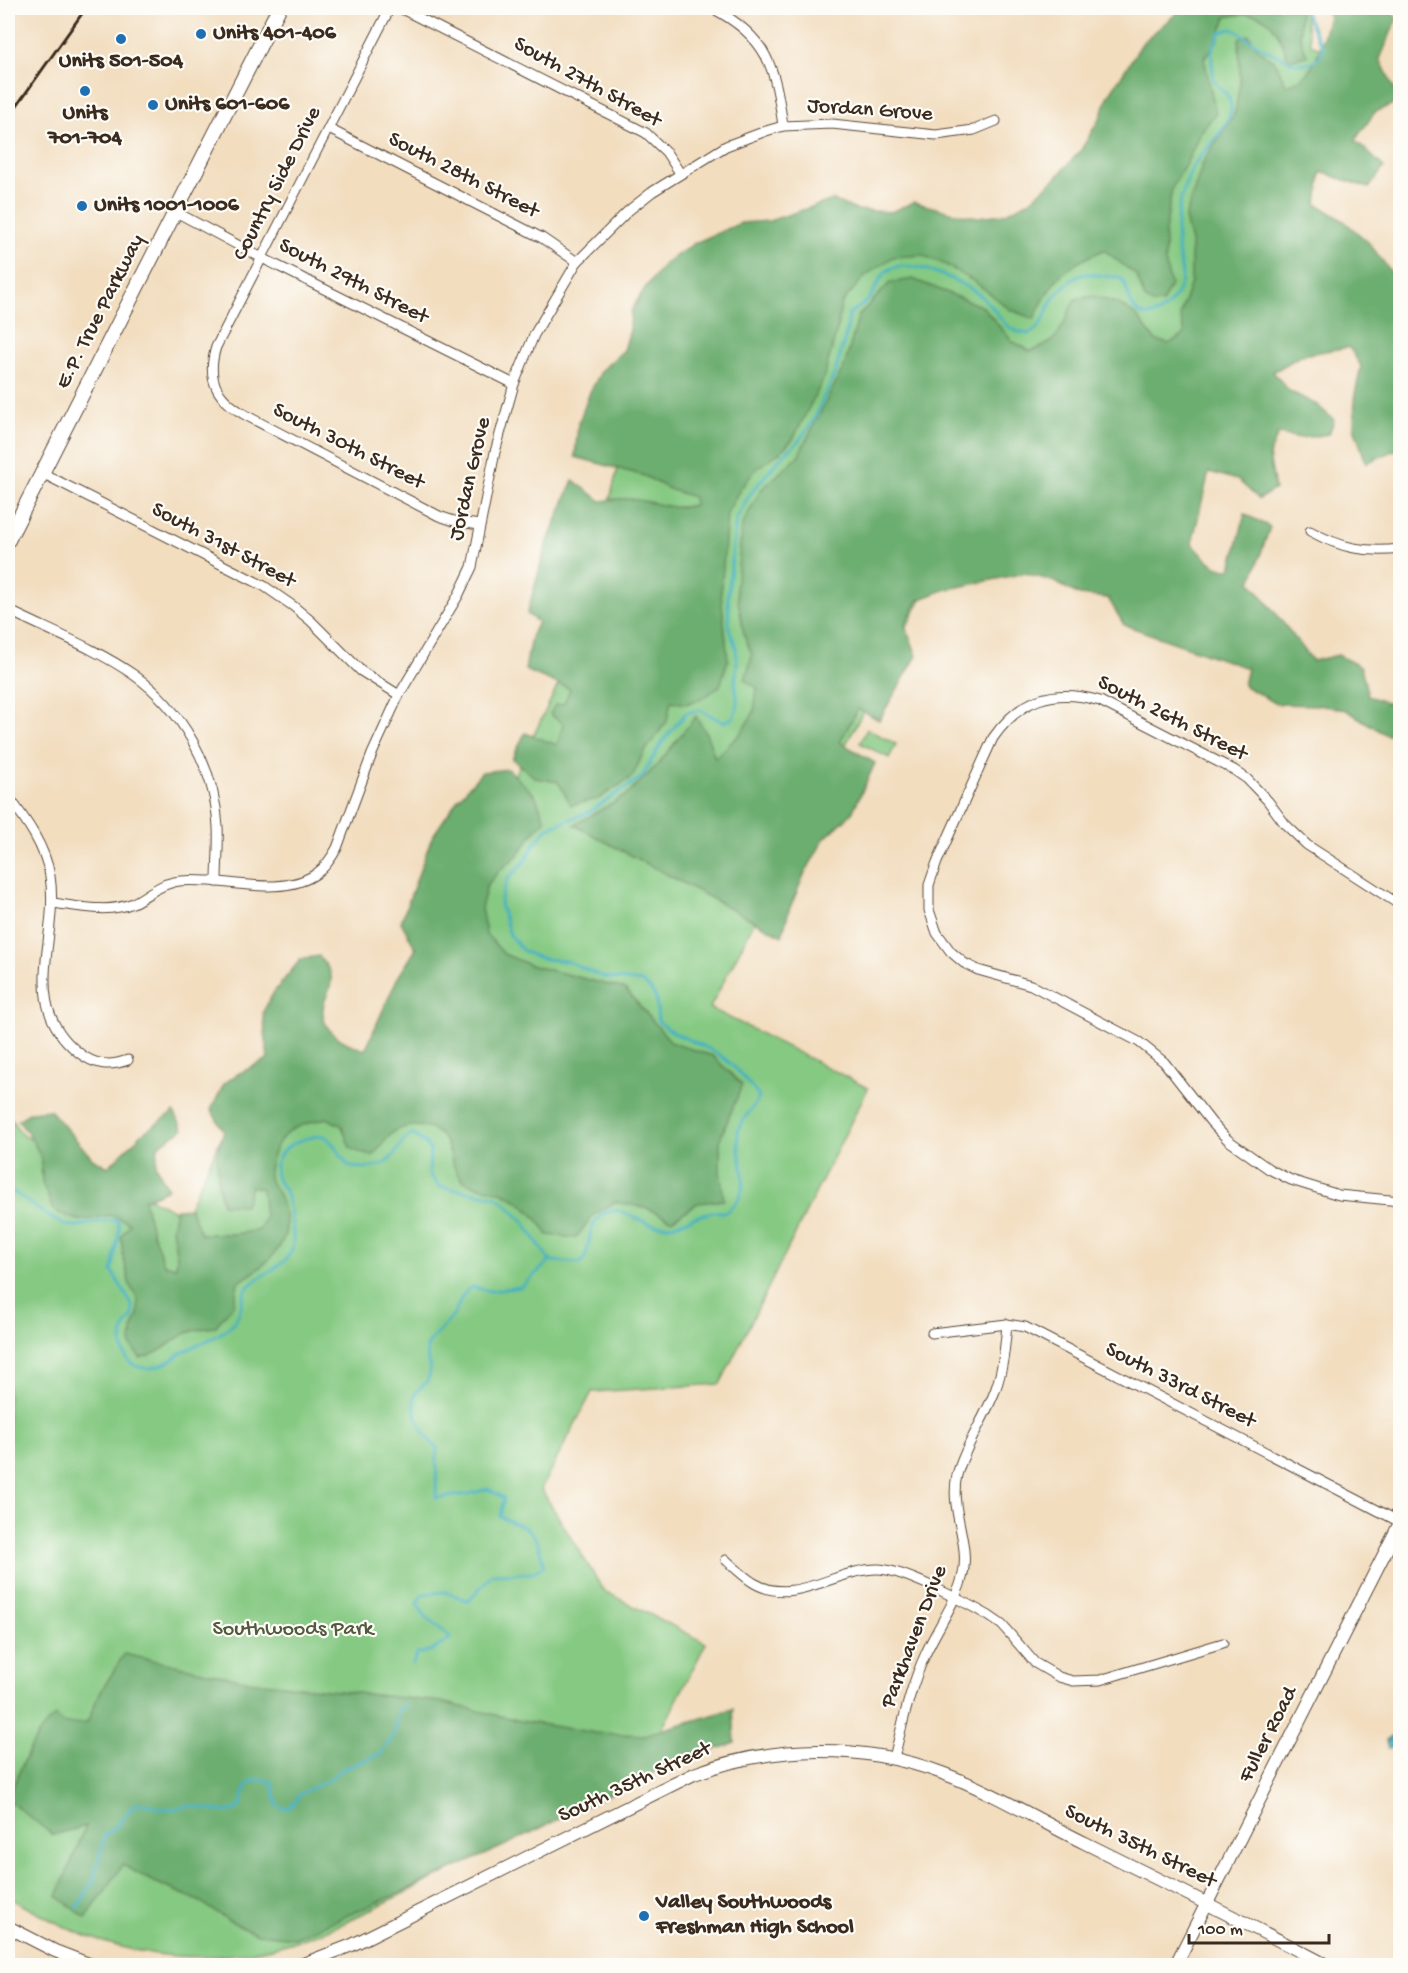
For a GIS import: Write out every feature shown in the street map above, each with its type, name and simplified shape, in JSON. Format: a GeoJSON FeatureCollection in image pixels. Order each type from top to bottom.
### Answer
{"type":"FeatureCollection","features":[{"type":"Feature","properties":{"kind":"main road","name":"E.P. True Parkway"},"geometry":{"type":"LineString","coordinates":[[8,540],[279,8]]}},
{"type":"Feature","properties":{"kind":"street","name":"Country Side Drive"},"geometry":{"type":"LineString","coordinates":[[214,381],[212,359],[216,347],[390,8]]}},
{"type":"Feature","properties":{"kind":"street","name":"South 27th Street"},"geometry":{"type":"LineString","coordinates":[[400,8],[646,133],[666,152],[680,173]]}},
{"type":"Feature","properties":{"kind":"street"},"geometry":{"type":"LineString","coordinates":[[712,8],[734,19],[760,46],[771,65],[779,93],[783,126]]}},
{"type":"Feature","properties":{"kind":"street","name":"Jordan Grove"},"geometry":{"type":"LineString","coordinates":[[52,903],[108,909],[122,907],[173,882],[188,880],[278,885],[304,880],[318,873],[337,848],[372,754],[399,695],[458,596],[472,567],[495,452],[514,384],[534,335],[577,262],[628,211],[680,173],[726,146],[783,126],[832,124],[936,135],[974,130],[996,121]]}},
{"type":"Feature","properties":{"kind":"street","name":"South 28th Street"},"geometry":{"type":"LineString","coordinates":[[329,129],[542,238],[577,262]]}},
{"type":"Feature","properties":{"kind":"street","name":"South 29th Street"},"geometry":{"type":"LineString","coordinates":[[176,212],[262,258],[514,384]]}},
{"type":"Feature","properties":{"kind":"street","name":"South 30th Street"},"geometry":{"type":"LineString","coordinates":[[214,381],[217,392],[231,408],[439,516],[479,525]]}},
{"type":"Feature","properties":{"kind":"street","name":"South 31st Street"},"geometry":{"type":"LineString","coordinates":[[42,473],[264,586],[311,621],[361,671],[399,695]]}},
{"type":"Feature","properties":{"kind":"street"},"geometry":{"type":"LineString","coordinates":[[1310,531],[1330,542],[1351,549],[1401,549]]}},
{"type":"Feature","properties":{"kind":"street"},"geometry":{"type":"LineString","coordinates":[[8,610],[116,664],[151,689],[180,721],[201,758],[214,799],[218,826],[217,882]]}},
{"type":"Feature","properties":{"kind":"street","name":"South 26th Street"},"geometry":{"type":"LineString","coordinates":[[1401,905],[1307,845],[1285,824],[1268,801],[1234,770],[1100,701],[1083,696],[1048,696],[1031,702],[1016,711],[1003,723],[993,738],[937,862],[929,885],[929,910],[937,933],[951,952],[964,963],[978,970],[1031,985],[1139,1042],[1164,1062],[1222,1134],[1248,1155],[1269,1169],[1307,1186],[1339,1195],[1401,1201]]}},
{"type":"Feature","properties":{"kind":"street"},"geometry":{"type":"LineString","coordinates":[[8,796],[35,836],[50,875],[52,903],[44,978],[50,1015],[64,1039],[91,1061],[103,1065],[116,1065],[128,1060]]}},
{"type":"Feature","properties":{"kind":"street","name":"South 33rd Street"},"geometry":{"type":"LineString","coordinates":[[932,1333],[1007,1324],[1025,1327],[1401,1522]]}},
{"type":"Feature","properties":{"kind":"street","name":"Parkhaven Drive"},"geometry":{"type":"LineString","coordinates":[[894,1758],[914,1680],[963,1575],[963,1551],[954,1492],[960,1463],[995,1391],[1004,1354],[1007,1324]]}},
{"type":"Feature","properties":{"kind":"street","name":"Fuller Road"},"geometry":{"type":"LineString","coordinates":[[1175,1965],[1401,1522]]}},
{"type":"Feature","properties":{"kind":"street"},"geometry":{"type":"LineString","coordinates":[[726,1560],[753,1583],[776,1591],[798,1589],[857,1572],[881,1569],[905,1575],[983,1612],[1002,1625],[1035,1663],[1047,1671],[1073,1681],[1086,1682],[1108,1678],[1223,1643]]}},
{"type":"Feature","properties":{"kind":"street","name":"South 35th Street"},"geometry":{"type":"LineString","coordinates":[[298,1965],[352,1944],[670,1785],[722,1764],[764,1755],[806,1750],[847,1751],[894,1758],[941,1772],[1207,1902],[1328,1965]]}},
{"type":"Feature","properties":{"kind":"street"},"geometry":{"type":"LineString","coordinates":[[8,1927],[56,1951],[94,1965]]}},
{"type":"Feature","properties":{"kind":"green space"},"geometry":{"type":"Polygon","coordinates":[[[1183,8],[1300,8],[1300,36],[1307,56],[1288,60],[1275,28],[1261,17],[1240,15],[1226,17],[1217,42],[1204,58],[1216,113],[1200,133],[1172,188],[1165,232],[1165,262],[1171,285],[1162,303],[1152,304],[1144,297],[1137,276],[1104,250],[1068,268],[1047,293],[1034,319],[1011,310],[975,282],[946,265],[922,255],[893,257],[865,276],[841,304],[837,330],[823,380],[793,439],[779,453],[757,468],[740,489],[727,513],[721,594],[728,660],[720,686],[703,698],[686,704],[671,701],[667,721],[643,754],[632,777],[598,799],[571,805],[558,782],[536,778],[512,759],[525,733],[557,745],[563,724],[550,714],[555,705],[564,704],[570,689],[525,670],[531,637],[538,622],[527,614],[546,546],[573,480],[601,501],[626,499],[678,507],[694,505],[693,497],[669,489],[645,476],[575,457],[578,425],[590,392],[602,370],[624,350],[630,330],[631,311],[645,288],[665,263],[695,243],[741,223],[769,221],[833,200],[856,210],[891,212],[914,202],[978,217],[1004,214],[1028,202],[1055,179],[1081,150],[1100,118],[1109,95],[1143,42],[1183,8]]]}},
{"type":"Feature","properties":{"kind":"green space","name":"Southwoods Park"},"geometry":{"type":"Polygon","coordinates":[[[1215,8],[1303,8],[1311,44],[1357,67],[1096,570],[969,506],[710,1008],[868,1088],[720,1384],[592,1392],[541,1489],[604,1591],[706,1643],[637,1778],[342,1924],[279,1946],[247,1953],[184,1956],[152,1953],[119,1946],[76,1932],[8,1897],[8,1114],[22,1135],[185,1216],[255,1065],[371,1062],[462,884],[568,664],[654,326],[799,219],[1055,255],[1215,8]]]}},
{"type":"Feature","properties":{"kind":"green space"},"geometry":{"type":"Polygon","coordinates":[[[1324,8],[1388,8],[1397,18],[1380,59],[1394,88],[1400,91],[1400,101],[1375,112],[1355,140],[1384,167],[1369,188],[1321,172],[1317,204],[1344,221],[1369,243],[1400,284],[1400,448],[1366,463],[1354,427],[1355,394],[1361,366],[1349,347],[1302,355],[1273,372],[1289,391],[1317,405],[1334,420],[1329,434],[1301,438],[1278,434],[1269,455],[1275,489],[1259,499],[1238,480],[1209,472],[1192,543],[1214,565],[1231,569],[1245,514],[1270,527],[1251,582],[1313,661],[1338,655],[1361,667],[1368,696],[1400,707],[1400,738],[1385,734],[1346,710],[1319,705],[1277,704],[1243,685],[1247,668],[1124,625],[1108,598],[1079,595],[1055,582],[1025,573],[944,590],[918,600],[905,625],[917,656],[879,720],[858,709],[840,742],[875,763],[852,813],[824,839],[804,875],[789,910],[782,936],[574,825],[627,795],[658,764],[696,716],[706,733],[715,758],[740,734],[754,712],[757,688],[745,680],[752,655],[744,635],[736,589],[742,525],[761,490],[798,456],[845,364],[859,315],[890,283],[913,279],[983,307],[1012,341],[1030,351],[1048,344],[1054,338],[1075,299],[1094,296],[1119,304],[1137,316],[1155,340],[1169,344],[1185,334],[1180,315],[1191,282],[1191,242],[1185,218],[1204,160],[1235,113],[1240,82],[1239,39],[1249,35],[1258,49],[1276,63],[1286,85],[1297,81],[1311,68],[1320,49],[1329,17],[1324,8]]]}},
{"type":"Feature","properties":{"kind":"green space"},"geometry":{"type":"Polygon","coordinates":[[[867,729],[896,744],[889,758],[860,743],[867,729]]]}},
{"type":"Feature","properties":{"kind":"green space"},"geometry":{"type":"Polygon","coordinates":[[[508,769],[535,795],[545,820],[517,856],[487,885],[481,908],[486,934],[504,954],[530,965],[625,989],[672,1043],[713,1056],[742,1085],[720,1139],[720,1172],[724,1200],[698,1203],[672,1220],[647,1208],[615,1202],[593,1215],[576,1238],[548,1235],[533,1214],[513,1198],[470,1184],[461,1178],[455,1169],[445,1141],[436,1131],[415,1126],[401,1128],[389,1136],[374,1155],[366,1155],[350,1148],[342,1126],[327,1118],[317,1120],[292,1129],[286,1134],[280,1140],[272,1158],[269,1178],[280,1197],[286,1224],[285,1234],[277,1251],[262,1266],[238,1282],[234,1304],[215,1327],[182,1335],[156,1353],[140,1358],[131,1346],[132,1330],[138,1315],[138,1300],[130,1286],[121,1236],[130,1224],[114,1216],[77,1220],[53,1210],[42,1182],[41,1158],[33,1141],[18,1120],[31,1112],[50,1110],[92,1158],[108,1167],[144,1132],[174,1112],[183,1129],[158,1146],[156,1166],[168,1189],[144,1200],[164,1264],[176,1267],[177,1257],[172,1229],[176,1209],[190,1208],[201,1234],[234,1234],[259,1230],[265,1217],[262,1189],[251,1186],[245,1205],[222,1204],[218,1183],[217,1154],[224,1131],[211,1110],[224,1084],[236,1075],[268,1059],[263,1012],[274,992],[301,959],[319,956],[330,972],[331,984],[323,1013],[328,1028],[349,1044],[365,1050],[397,979],[416,949],[401,922],[432,837],[458,799],[482,772],[508,769]]]}},
{"type":"Feature","properties":{"kind":"green space"},"geometry":{"type":"Polygon","coordinates":[[[124,1654],[254,1682],[441,1702],[521,1721],[596,1733],[644,1735],[733,1709],[735,1743],[669,1765],[508,1844],[295,1938],[258,1934],[228,1920],[201,1902],[150,1880],[123,1865],[86,1918],[57,1896],[86,1826],[53,1835],[8,1798],[27,1754],[47,1723],[55,1716],[65,1724],[87,1723],[98,1696],[124,1654]]]}},
{"type":"Feature","properties":{"kind":"water"},"geometry":{"type":"Polygon","coordinates":[[[1400,1730],[1400,1746],[1388,1748],[1386,1740],[1400,1730]]]}},
{"type":"Feature","properties":{"kind":"waterway"},"geometry":{"type":"LineString","coordinates":[[550,1261],[582,1263],[592,1228],[599,1217],[606,1212],[620,1211],[647,1223],[662,1226],[710,1212],[726,1212],[737,1202],[742,1190],[739,1128],[759,1097],[741,1074],[720,1055],[674,1032],[658,1021],[656,998],[642,982],[603,977],[567,961],[546,959],[531,955],[521,949],[510,935],[500,904],[508,879],[525,861],[536,842],[548,828],[589,812],[642,777],[662,742],[686,713],[700,710],[723,722],[733,718],[738,705],[735,683],[737,664],[736,647],[729,628],[728,595],[736,520],[755,488],[780,458],[799,441],[813,421],[835,373],[849,314],[868,300],[884,274],[896,267],[908,266],[935,272],[973,290],[988,302],[1011,329],[1029,334],[1041,323],[1051,302],[1062,289],[1076,277],[1086,274],[1118,277],[1122,280],[1130,301],[1139,313],[1147,315],[1162,311],[1172,301],[1181,285],[1182,272],[1177,230],[1179,206],[1185,186],[1191,170],[1222,130],[1230,114],[1230,101],[1214,79],[1212,51],[1215,43],[1220,33],[1229,29],[1235,30],[1264,49],[1296,64],[1311,63],[1322,55],[1323,46],[1302,8]]}},
{"type":"Feature","properties":{"kind":"waterway"},"geometry":{"type":"LineString","coordinates":[[8,1190],[61,1223],[76,1226],[118,1220],[119,1230],[112,1271],[132,1305],[133,1316],[124,1329],[122,1344],[127,1359],[132,1364],[144,1368],[166,1363],[182,1352],[225,1331],[238,1317],[248,1287],[288,1256],[293,1244],[292,1220],[285,1191],[277,1178],[276,1166],[278,1158],[284,1151],[307,1138],[325,1136],[335,1146],[348,1166],[368,1168],[381,1165],[392,1158],[404,1140],[412,1134],[424,1142],[430,1150],[429,1174],[440,1187],[494,1196],[503,1201],[523,1221],[550,1261]]}},
{"type":"Feature","properties":{"kind":"waterway"},"geometry":{"type":"LineString","coordinates":[[413,1664],[417,1654],[433,1650],[451,1638],[424,1615],[417,1603],[423,1594],[445,1592],[469,1601],[492,1574],[532,1573],[544,1566],[538,1545],[530,1531],[500,1516],[504,1498],[488,1489],[436,1498],[437,1448],[421,1426],[415,1413],[414,1399],[415,1393],[429,1376],[428,1345],[455,1313],[465,1293],[472,1287],[490,1291],[521,1287],[550,1261]]}},
{"type":"Feature","properties":{"kind":"waterway"},"geometry":{"type":"LineString","coordinates":[[77,1908],[93,1882],[105,1835],[116,1827],[135,1804],[167,1809],[187,1806],[223,1812],[230,1811],[241,1806],[248,1784],[263,1780],[270,1781],[273,1785],[277,1805],[288,1808],[296,1802],[300,1794],[329,1780],[339,1771],[380,1754],[394,1736],[398,1711],[405,1705]]}},
{"type":"Feature","properties":{"kind":"railway"},"geometry":{"type":"LineString","coordinates":[[8,118],[86,8]]}},
{"type":"Feature","properties":{"kind":"place","name":"Units 401-406"},"geometry":{"type":"Point","coordinates":[201,34]}},
{"type":"Feature","properties":{"kind":"place","name":"Units 501-504"},"geometry":{"type":"Point","coordinates":[121,39]}},
{"type":"Feature","properties":{"kind":"place","name":"Units 701-704"},"geometry":{"type":"Point","coordinates":[85,91]}},
{"type":"Feature","properties":{"kind":"place","name":"Units 601-606"},"geometry":{"type":"Point","coordinates":[153,105]}},
{"type":"Feature","properties":{"kind":"place","name":"Units 1001-1006"},"geometry":{"type":"Point","coordinates":[82,206]}},
{"type":"Feature","properties":{"kind":"place","name":"Valley Southwoods Freshman High School"},"geometry":{"type":"Point","coordinates":[644,1916]}}]}
